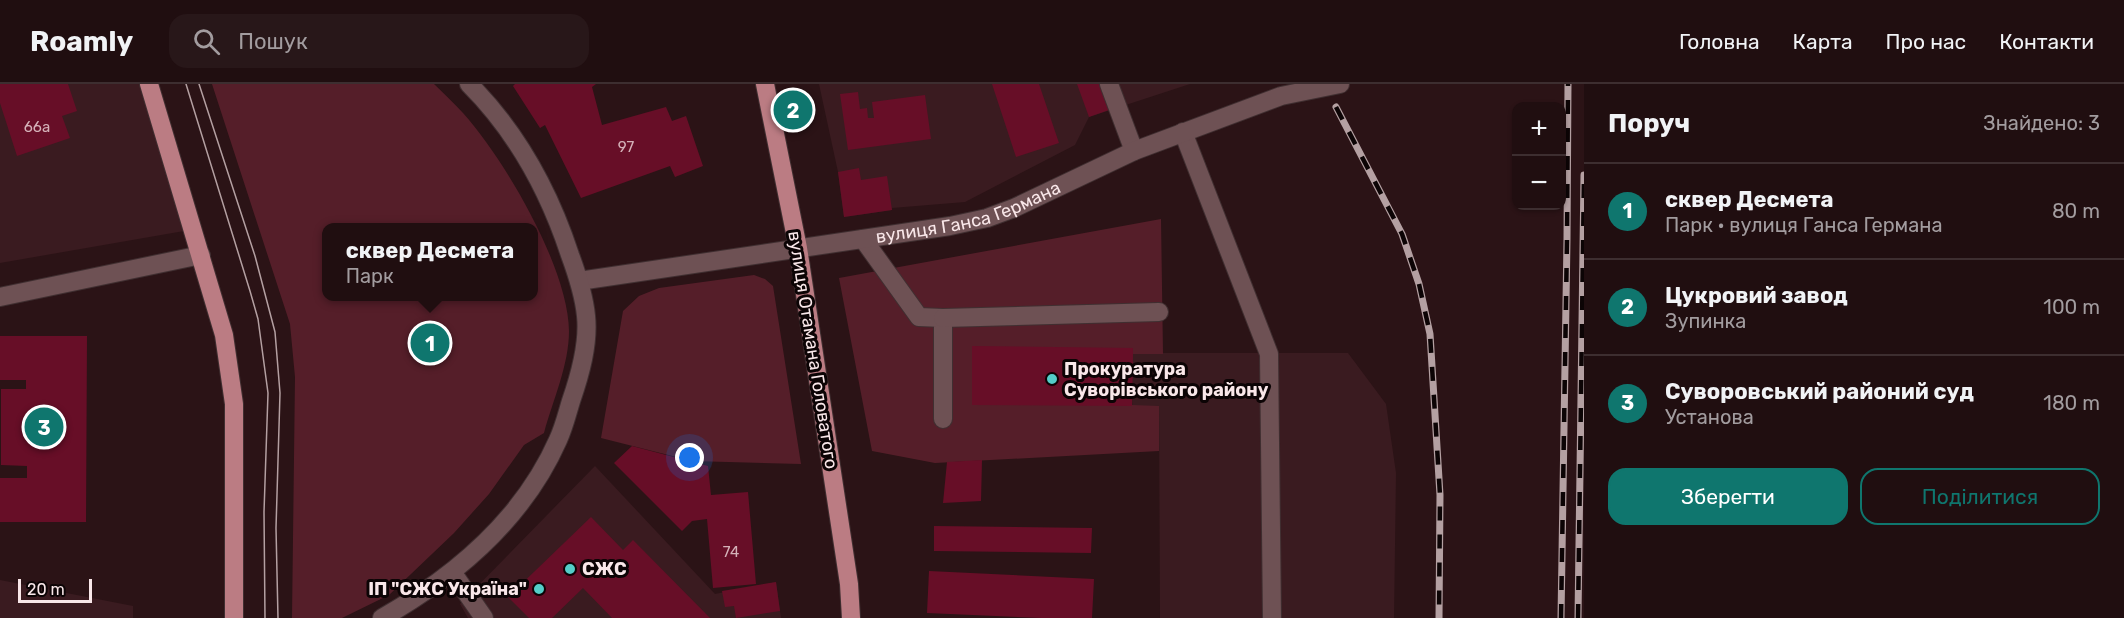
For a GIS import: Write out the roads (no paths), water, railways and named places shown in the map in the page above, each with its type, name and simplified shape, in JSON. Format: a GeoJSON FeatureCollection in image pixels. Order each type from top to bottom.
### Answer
{"type":"FeatureCollection","features":[{"type":"Feature","properties":{"kind":"main road"},"geometry":{"type":"LineString","coordinates":[[149,84],[224,335],[234,404],[234,618]]}},
{"type":"Feature","properties":{"kind":"main road","name":"вулиця Отамана Головатого"},"geometry":{"type":"LineString","coordinates":[[765,84],[798,248],[828,434],[849,584],[851,618]]}},
{"type":"Feature","properties":{"kind":"street"},"geometry":{"type":"LineString","coordinates":[[382,618],[452,572],[502,527],[539,475],[558,440],[577,385],[586,342],[586,317],[579,281],[560,225],[531,164],[512,135],[469,84]]}},
{"type":"Feature","properties":{"kind":"street"},"geometry":{"type":"LineString","coordinates":[[1109,84],[1134,151]]}},
{"type":"Feature","properties":{"kind":"street","name":"вулиця Ганса Германа"},"geometry":{"type":"LineString","coordinates":[[579,281],[863,239],[987,218],[1014,208],[1134,151],[1183,132],[1281,96],[1340,84]]}},
{"type":"Feature","properties":{"kind":"street"},"geometry":{"type":"LineString","coordinates":[[1183,132],[1269,354],[1272,618]]}},
{"type":"Feature","properties":{"kind":"street"},"geometry":{"type":"LineString","coordinates":[[863,239],[919,317],[1159,312]]}},
{"type":"Feature","properties":{"kind":"street"},"geometry":{"type":"LineString","coordinates":[[0,297],[201,255]]}},
{"type":"Feature","properties":{"kind":"street"},"geometry":{"type":"LineString","coordinates":[[943,318],[943,418]]}},
{"type":"Feature","properties":{"kind":"street"},"geometry":{"type":"LineString","coordinates":[[452,572],[484,618]]}},
{"type":"Feature","properties":{"kind":"tram line"},"geometry":{"type":"LineString","coordinates":[[186,84],[258,319],[268,393],[264,512],[265,618]]}},
{"type":"Feature","properties":{"kind":"tram line"},"geometry":{"type":"LineString","coordinates":[[199,84],[255,256],[275,332],[280,393],[276,528],[278,618]]}},
{"type":"Feature","properties":{"kind":"railway"},"geometry":{"type":"LineString","coordinates":[[1561,618],[1568,84]]}},
{"type":"Feature","properties":{"kind":"railway"},"geometry":{"type":"LineString","coordinates":[[1336,107],[1402,234],[1419,284],[1430,334],[1440,495],[1439,618]]}},
{"type":"Feature","properties":{"kind":"railway"},"geometry":{"type":"LineString","coordinates":[[1578,618],[1584,175]]}},
{"type":"Feature","properties":{"kind":"place","name":"Цукровий завод"},"geometry":{"type":"Point","coordinates":[793,110]}},
{"type":"Feature","properties":{"kind":"place","name":"сквер Десмета"},"geometry":{"type":"Point","coordinates":[430,343]}},
{"type":"Feature","properties":{"kind":"place","name":"Прокуратура Суворівського району"},"geometry":{"type":"Point","coordinates":[1052,379]}},
{"type":"Feature","properties":{"kind":"place","name":"Суворовський районий суд"},"geometry":{"type":"Point","coordinates":[44,427]}},
{"type":"Feature","properties":{"kind":"place","name":"СЖС"},"geometry":{"type":"Point","coordinates":[570,569]}},
{"type":"Feature","properties":{"kind":"place","name":"ІП \"СЖС Україна\""},"geometry":{"type":"Point","coordinates":[539,589]}}]}
